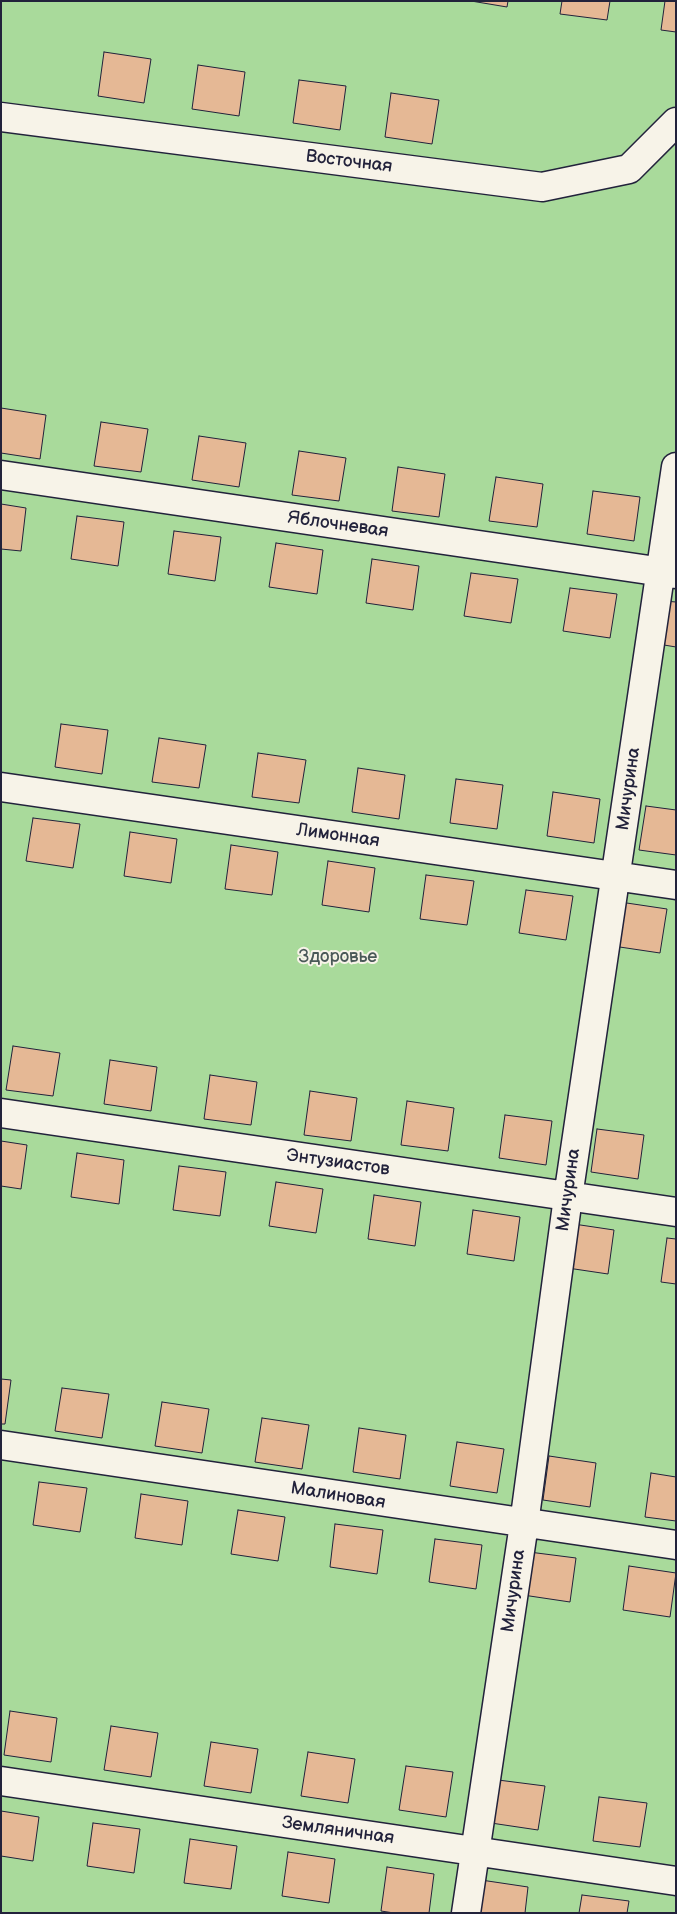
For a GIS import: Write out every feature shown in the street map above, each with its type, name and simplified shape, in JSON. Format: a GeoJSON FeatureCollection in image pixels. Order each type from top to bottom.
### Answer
{"type":"FeatureCollection","features":[{"type":"Feature","properties":{"kind":"street","name":"Восточная"},"geometry":{"type":"LineString","coordinates":[[1,117],[542,187],[629,170],[676,122]]}},
{"type":"Feature","properties":{"kind":"street","name":"Мичурина"},"geometry":{"type":"LineString","coordinates":[[466,1913],[524,1524],[568,1197],[616,876],[668,573],[676,467]]}},
{"type":"Feature","properties":{"kind":"street","name":"Яблочневая"},"geometry":{"type":"LineString","coordinates":[[1,475],[668,573]]}},
{"type":"Feature","properties":{"kind":"street","name":"Лимонная"},"geometry":{"type":"LineString","coordinates":[[1,787],[676,885]]}},
{"type":"Feature","properties":{"kind":"street","name":"Энтузиастов"},"geometry":{"type":"LineString","coordinates":[[1,1113],[676,1212]]}},
{"type":"Feature","properties":{"kind":"street","name":"Малиновая"},"geometry":{"type":"LineString","coordinates":[[1,1445],[524,1524],[676,1545]]}},
{"type":"Feature","properties":{"kind":"street","name":"Земляничная"},"geometry":{"type":"LineString","coordinates":[[1,1781],[676,1880]]}},
{"type":"Feature","properties":{"kind":"green space","name":"Здоровье"},"geometry":{"type":"Polygon","coordinates":[[[1,1],[676,1],[676,1913],[1,1913],[1,1]]]}},
{"type":"Feature","properties":{"kind":"building"},"geometry":{"type":"Polygon","coordinates":[[[471,1],[508,1],[507,7],[471,1]]]}},
{"type":"Feature","properties":{"kind":"building"},"geometry":{"type":"Polygon","coordinates":[[[562,1],[610,1],[607,20],[560,14],[562,1]]]}},
{"type":"Feature","properties":{"kind":"building"},"geometry":{"type":"Polygon","coordinates":[[[665,1],[676,1],[676,32],[661,30],[665,1]]]}},
{"type":"Feature","properties":{"kind":"building"},"geometry":{"type":"Polygon","coordinates":[[[104,52],[151,59],[144,103],[98,96],[104,52]]]}},
{"type":"Feature","properties":{"kind":"building"},"geometry":{"type":"Polygon","coordinates":[[[198,65],[245,72],[239,116],[192,109],[198,65]]]}},
{"type":"Feature","properties":{"kind":"building"},"geometry":{"type":"Polygon","coordinates":[[[299,80],[346,86],[340,130],[293,123],[299,80]]]}},
{"type":"Feature","properties":{"kind":"building"},"geometry":{"type":"Polygon","coordinates":[[[391,93],[439,100],[432,144],[385,137],[391,93]]]}},
{"type":"Feature","properties":{"kind":"building"},"geometry":{"type":"Polygon","coordinates":[[[1,408],[46,415],[40,459],[1,453],[1,408]]]}},
{"type":"Feature","properties":{"kind":"building"},"geometry":{"type":"Polygon","coordinates":[[[101,422],[148,429],[141,472],[94,466],[101,422]]]}},
{"type":"Feature","properties":{"kind":"building"},"geometry":{"type":"Polygon","coordinates":[[[199,436],[246,443],[239,487],[192,480],[199,436]]]}},
{"type":"Feature","properties":{"kind":"building"},"geometry":{"type":"Polygon","coordinates":[[[299,451],[346,458],[339,501],[292,495],[299,451]]]}},
{"type":"Feature","properties":{"kind":"building"},"geometry":{"type":"Polygon","coordinates":[[[398,467],[445,474],[439,517],[392,511],[398,467]]]}},
{"type":"Feature","properties":{"kind":"building"},"geometry":{"type":"Polygon","coordinates":[[[496,477],[543,484],[537,527],[489,521],[496,477]]]}},
{"type":"Feature","properties":{"kind":"building"},"geometry":{"type":"Polygon","coordinates":[[[593,491],[640,497],[634,541],[587,534],[593,491]]]}},
{"type":"Feature","properties":{"kind":"building"},"geometry":{"type":"Polygon","coordinates":[[[1,504],[26,508],[21,551],[1,549],[1,504]]]}},
{"type":"Feature","properties":{"kind":"building"},"geometry":{"type":"Polygon","coordinates":[[[77,516],[124,522],[118,566],[71,559],[77,516]]]}},
{"type":"Feature","properties":{"kind":"building"},"geometry":{"type":"Polygon","coordinates":[[[174,531],[221,537],[215,581],[168,574],[174,531]]]}},
{"type":"Feature","properties":{"kind":"building"},"geometry":{"type":"Polygon","coordinates":[[[276,543],[323,550],[317,594],[269,587],[276,543]]]}},
{"type":"Feature","properties":{"kind":"building"},"geometry":{"type":"Polygon","coordinates":[[[372,559],[419,566],[413,610],[366,603],[372,559]]]}},
{"type":"Feature","properties":{"kind":"building"},"geometry":{"type":"Polygon","coordinates":[[[471,573],[518,579],[511,623],[464,616],[471,573]]]}},
{"type":"Feature","properties":{"kind":"building"},"geometry":{"type":"Polygon","coordinates":[[[570,588],[617,594],[610,638],[563,631],[570,588]]]}},
{"type":"Feature","properties":{"kind":"building"},"geometry":{"type":"Polygon","coordinates":[[[664,601],[676,602],[676,647],[658,644],[664,601]]]}},
{"type":"Feature","properties":{"kind":"building"},"geometry":{"type":"Polygon","coordinates":[[[61,724],[108,730],[102,774],[55,767],[61,724]]]}},
{"type":"Feature","properties":{"kind":"building"},"geometry":{"type":"Polygon","coordinates":[[[159,738],[206,745],[199,788],[152,782],[159,738]]]}},
{"type":"Feature","properties":{"kind":"building"},"geometry":{"type":"Polygon","coordinates":[[[258,753],[306,760],[299,803],[252,797],[258,753]]]}},
{"type":"Feature","properties":{"kind":"building"},"geometry":{"type":"Polygon","coordinates":[[[358,768],[405,775],[399,819],[352,812],[358,768]]]}},
{"type":"Feature","properties":{"kind":"building"},"geometry":{"type":"Polygon","coordinates":[[[456,779],[503,785],[497,829],[450,823],[456,779]]]}},
{"type":"Feature","properties":{"kind":"building"},"geometry":{"type":"Polygon","coordinates":[[[553,792],[600,799],[594,843],[547,836],[553,792]]]}},
{"type":"Feature","properties":{"kind":"building"},"geometry":{"type":"Polygon","coordinates":[[[646,806],[676,810],[676,855],[639,850],[646,806]]]}},
{"type":"Feature","properties":{"kind":"building"},"geometry":{"type":"Polygon","coordinates":[[[33,818],[80,824],[73,868],[26,861],[33,818]]]}},
{"type":"Feature","properties":{"kind":"building"},"geometry":{"type":"Polygon","coordinates":[[[130,832],[177,839],[171,883],[124,876],[130,832]]]}},
{"type":"Feature","properties":{"kind":"building"},"geometry":{"type":"Polygon","coordinates":[[[231,845],[278,852],[272,895],[225,889],[231,845]]]}},
{"type":"Feature","properties":{"kind":"building"},"geometry":{"type":"Polygon","coordinates":[[[328,861],[375,868],[369,912],[322,905],[328,861]]]}},
{"type":"Feature","properties":{"kind":"building"},"geometry":{"type":"Polygon","coordinates":[[[426,875],[474,881],[467,925],[420,919],[426,875]]]}},
{"type":"Feature","properties":{"kind":"building"},"geometry":{"type":"Polygon","coordinates":[[[526,890],[573,896],[566,940],[519,933],[526,890]]]}},
{"type":"Feature","properties":{"kind":"building"},"geometry":{"type":"Polygon","coordinates":[[[620,902],[667,909],[660,953],[613,946],[620,902]]]}},
{"type":"Feature","properties":{"kind":"building"},"geometry":{"type":"Polygon","coordinates":[[[13,1046],[60,1053],[53,1096],[6,1090],[13,1046]]]}},
{"type":"Feature","properties":{"kind":"building"},"geometry":{"type":"Polygon","coordinates":[[[110,1060],[157,1067],[151,1111],[104,1104],[110,1060]]]}},
{"type":"Feature","properties":{"kind":"building"},"geometry":{"type":"Polygon","coordinates":[[[210,1075],[257,1082],[251,1125],[204,1119],[210,1075]]]}},
{"type":"Feature","properties":{"kind":"building"},"geometry":{"type":"Polygon","coordinates":[[[310,1091],[357,1098],[351,1141],[304,1135],[310,1091]]]}},
{"type":"Feature","properties":{"kind":"building"},"geometry":{"type":"Polygon","coordinates":[[[407,1101],[454,1108],[448,1151],[401,1145],[407,1101]]]}},
{"type":"Feature","properties":{"kind":"building"},"geometry":{"type":"Polygon","coordinates":[[[505,1115],[552,1121],[546,1165],[499,1158],[505,1115]]]}},
{"type":"Feature","properties":{"kind":"building"},"geometry":{"type":"Polygon","coordinates":[[[597,1129],[644,1135],[638,1179],[591,1172],[597,1129]]]}},
{"type":"Feature","properties":{"kind":"building"},"geometry":{"type":"Polygon","coordinates":[[[1,1141],[27,1145],[21,1189],[1,1186],[1,1141]]]}},
{"type":"Feature","properties":{"kind":"building"},"geometry":{"type":"Polygon","coordinates":[[[77,1153],[124,1160],[119,1204],[71,1197],[77,1153]]]}},
{"type":"Feature","properties":{"kind":"building"},"geometry":{"type":"Polygon","coordinates":[[[179,1166],[226,1172],[220,1216],[173,1210],[179,1166]]]}},
{"type":"Feature","properties":{"kind":"building"},"geometry":{"type":"Polygon","coordinates":[[[276,1182],[323,1189],[316,1233],[269,1226],[276,1182]]]}},
{"type":"Feature","properties":{"kind":"building"},"geometry":{"type":"Polygon","coordinates":[[[374,1195],[421,1202],[415,1246],[368,1239],[374,1195]]]}},
{"type":"Feature","properties":{"kind":"building"},"geometry":{"type":"Polygon","coordinates":[[[473,1210],[520,1217],[514,1261],[467,1254],[473,1210]]]}},
{"type":"Feature","properties":{"kind":"building"},"geometry":{"type":"Polygon","coordinates":[[[567,1223],[614,1230],[608,1274],[561,1267],[567,1223]]]}},
{"type":"Feature","properties":{"kind":"building"},"geometry":{"type":"Polygon","coordinates":[[[667,1238],[676,1239],[676,1284],[661,1282],[667,1238]]]}},
{"type":"Feature","properties":{"kind":"building"},"geometry":{"type":"Polygon","coordinates":[[[1,1379],[11,1380],[5,1424],[1,1424],[1,1379]]]}},
{"type":"Feature","properties":{"kind":"building"},"geometry":{"type":"Polygon","coordinates":[[[62,1388],[109,1394],[102,1438],[55,1431],[62,1388]]]}},
{"type":"Feature","properties":{"kind":"building"},"geometry":{"type":"Polygon","coordinates":[[[162,1402],[209,1409],[202,1453],[155,1446],[162,1402]]]}},
{"type":"Feature","properties":{"kind":"building"},"geometry":{"type":"Polygon","coordinates":[[[262,1418],[309,1425],[302,1469],[255,1462],[262,1418]]]}},
{"type":"Feature","properties":{"kind":"building"},"geometry":{"type":"Polygon","coordinates":[[[359,1428],[406,1435],[400,1479],[353,1472],[359,1428]]]}},
{"type":"Feature","properties":{"kind":"building"},"geometry":{"type":"Polygon","coordinates":[[[457,1442],[504,1449],[497,1493],[450,1486],[457,1442]]]}},
{"type":"Feature","properties":{"kind":"building"},"geometry":{"type":"Polygon","coordinates":[[[549,1456],[596,1463],[590,1507],[543,1500],[549,1456]]]}},
{"type":"Feature","properties":{"kind":"building"},"geometry":{"type":"Polygon","coordinates":[[[651,1473],[676,1477],[676,1521],[645,1517],[651,1473]]]}},
{"type":"Feature","properties":{"kind":"building"},"geometry":{"type":"Polygon","coordinates":[[[39,1482],[87,1488],[80,1532],[33,1525],[39,1482]]]}},
{"type":"Feature","properties":{"kind":"building"},"geometry":{"type":"Polygon","coordinates":[[[141,1494],[188,1501],[182,1545],[135,1538],[141,1494]]]}},
{"type":"Feature","properties":{"kind":"building"},"geometry":{"type":"Polygon","coordinates":[[[238,1510],[285,1517],[278,1561],[231,1554],[238,1510]]]}},
{"type":"Feature","properties":{"kind":"building"},"geometry":{"type":"Polygon","coordinates":[[[335,1524],[383,1530],[377,1574],[330,1567],[335,1524]]]}},
{"type":"Feature","properties":{"kind":"building"},"geometry":{"type":"Polygon","coordinates":[[[435,1539],[482,1545],[476,1589],[429,1582],[435,1539]]]}},
{"type":"Feature","properties":{"kind":"building"},"geometry":{"type":"Polygon","coordinates":[[[529,1552],[576,1558],[570,1602],[523,1595],[529,1552]]]}},
{"type":"Feature","properties":{"kind":"building"},"geometry":{"type":"Polygon","coordinates":[[[629,1566],[676,1573],[670,1617],[623,1610],[629,1566]]]}},
{"type":"Feature","properties":{"kind":"building"},"geometry":{"type":"Polygon","coordinates":[[[10,1711],[57,1718],[51,1762],[4,1755],[10,1711]]]}},
{"type":"Feature","properties":{"kind":"building"},"geometry":{"type":"Polygon","coordinates":[[[111,1726],[158,1733],[151,1777],[104,1770],[111,1726]]]}},
{"type":"Feature","properties":{"kind":"building"},"geometry":{"type":"Polygon","coordinates":[[[211,1742],[258,1749],[251,1793],[204,1786],[211,1742]]]}},
{"type":"Feature","properties":{"kind":"building"},"geometry":{"type":"Polygon","coordinates":[[[308,1752],[355,1759],[348,1803],[301,1796],[308,1752]]]}},
{"type":"Feature","properties":{"kind":"building"},"geometry":{"type":"Polygon","coordinates":[[[406,1766],[453,1772],[446,1817],[399,1810],[406,1766]]]}},
{"type":"Feature","properties":{"kind":"building"},"geometry":{"type":"Polygon","coordinates":[[[498,1780],[545,1786],[538,1830],[491,1823],[498,1780]]]}},
{"type":"Feature","properties":{"kind":"building"},"geometry":{"type":"Polygon","coordinates":[[[599,1797],[647,1803],[640,1847],[593,1841],[599,1797]]]}},
{"type":"Feature","properties":{"kind":"building"},"geometry":{"type":"Polygon","coordinates":[[[1,1811],[39,1817],[33,1861],[1,1856],[1,1811]]]}},
{"type":"Feature","properties":{"kind":"building"},"geometry":{"type":"Polygon","coordinates":[[[93,1823],[140,1829],[134,1873],[87,1866],[93,1823]]]}},
{"type":"Feature","properties":{"kind":"building"},"geometry":{"type":"Polygon","coordinates":[[[190,1839],[237,1846],[231,1889],[184,1883],[190,1839]]]}},
{"type":"Feature","properties":{"kind":"building"},"geometry":{"type":"Polygon","coordinates":[[[288,1852],[335,1859],[329,1903],[282,1896],[288,1852]]]}},
{"type":"Feature","properties":{"kind":"building"},"geometry":{"type":"Polygon","coordinates":[[[387,1867],[434,1874],[429,1913],[381,1911],[387,1867]]]}},
{"type":"Feature","properties":{"kind":"building"},"geometry":{"type":"Polygon","coordinates":[[[481,1880],[528,1887],[525,1913],[477,1913],[481,1880]]]}},
{"type":"Feature","properties":{"kind":"building"},"geometry":{"type":"Polygon","coordinates":[[[582,1895],[629,1901],[627,1913],[579,1913],[582,1895]]]}}]}
